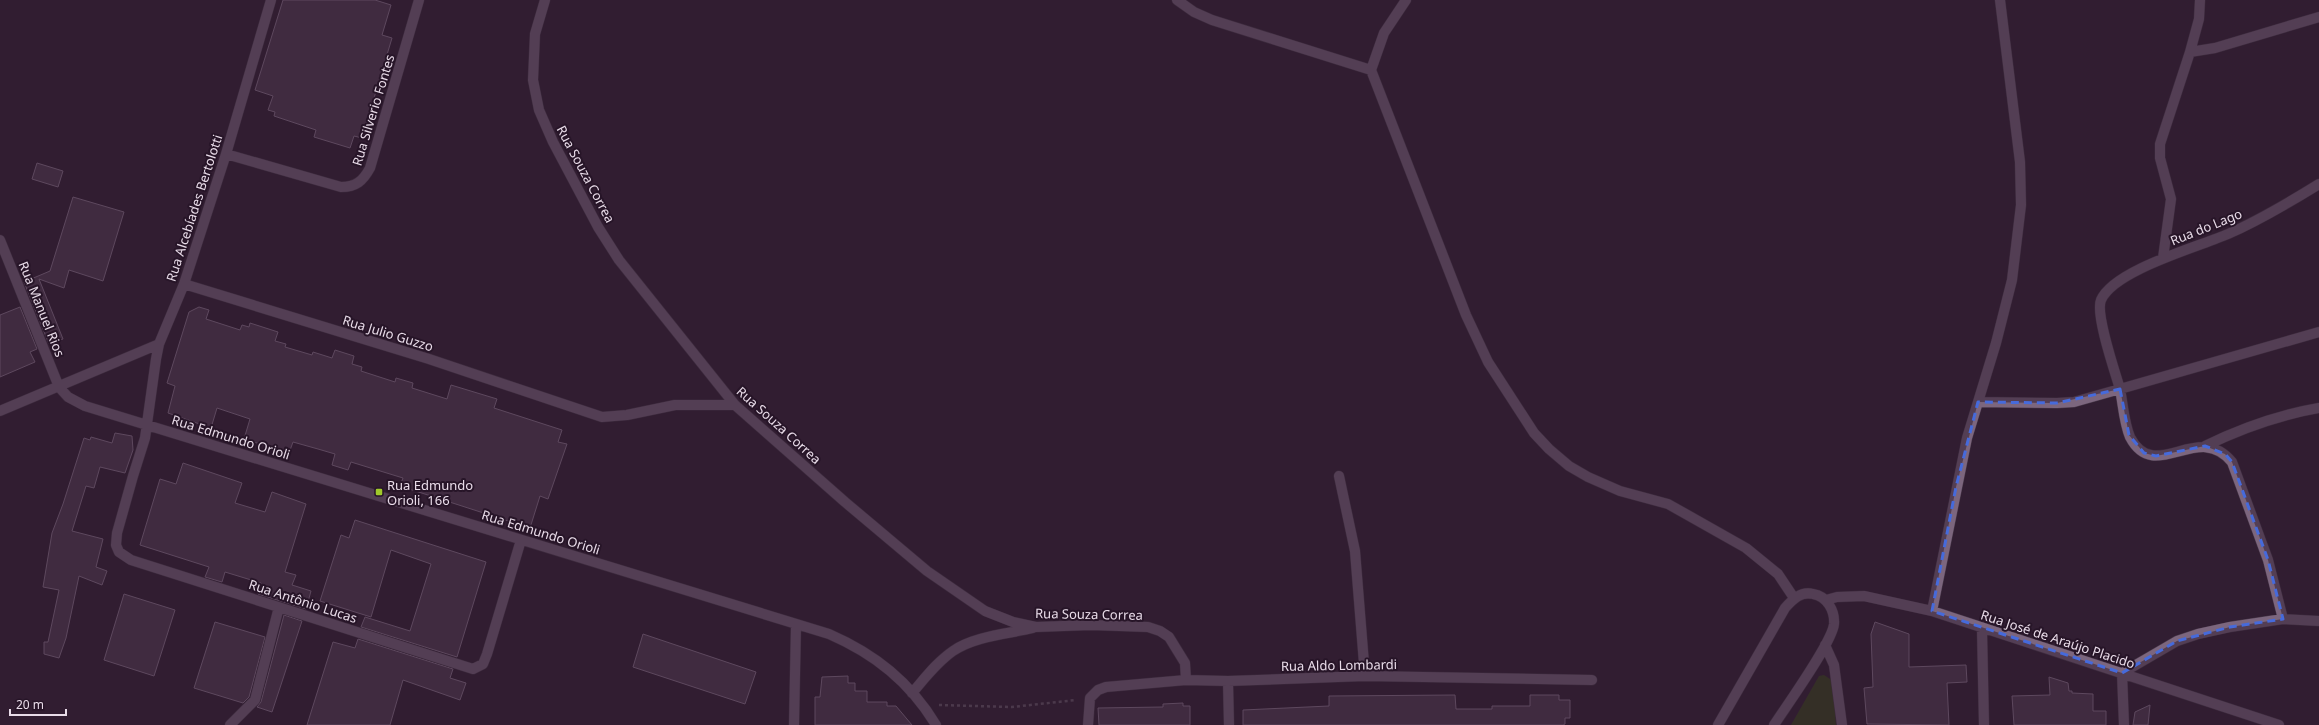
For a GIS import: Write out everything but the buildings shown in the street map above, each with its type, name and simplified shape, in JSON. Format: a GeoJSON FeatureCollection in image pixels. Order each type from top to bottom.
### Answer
{"type":"FeatureCollection","features":[{"type":"Feature","properties":{"kind":"street","name":"Rua Alcebíades Bertolotti"},"geometry":{"type":"LineString","coordinates":[[148,425],[159,344],[184,284],[226,154],[271,0]]}},
{"type":"Feature","properties":{"kind":"street","name":"Rua Silverio Fontes"},"geometry":{"type":"LineString","coordinates":[[226,154],[341,187],[357,185],[365,179],[370,168],[419,0]]}},
{"type":"Feature","properties":{"kind":"street","name":"Rua Souza Correa"},"geometry":{"type":"LineString","coordinates":[[545,0],[535,34],[533,80],[540,110],[553,142],[598,226],[619,260],[735,405],[778,441],[845,502],[951,589],[985,611],[1013,622],[1036,627],[1091,625],[1148,627],[1160,631],[1169,637],[1185,663],[1186,680]]}},
{"type":"Feature","properties":{"kind":"street"},"geometry":{"type":"LineString","coordinates":[[1177,0],[1194,12],[1212,20],[1371,70]]}},
{"type":"Feature","properties":{"kind":"street"},"geometry":{"type":"LineString","coordinates":[[1406,0],[1384,33],[1371,70],[1463,308],[1488,362],[1534,433],[1549,449],[1570,466],[1588,477],[1620,491],[1668,504],[1739,544],[1765,562],[1778,574],[1794,598]]}},
{"type":"Feature","properties":{"kind":"street"},"geometry":{"type":"LineString","coordinates":[[1932,611],[1956,487],[2012,280],[2021,206],[2020,162],[2000,0]]}},
{"type":"Feature","properties":{"kind":"street","name":"Rua do Lago"},"geometry":{"type":"LineString","coordinates":[[2200,0],[2200,19],[2160,144],[2160,158],[2171,199],[2163,258],[2228,234],[2259,219],[2319,184]]}},
{"type":"Feature","properties":{"kind":"street"},"geometry":{"type":"LineString","coordinates":[[2190,52],[2215,48],[2319,17]]}},
{"type":"Feature","properties":{"kind":"street","name":"Rua Manuel Rios"},"geometry":{"type":"LineString","coordinates":[[0,240],[59,387]]}},
{"type":"Feature","properties":{"kind":"street"},"geometry":{"type":"LineString","coordinates":[[2163,258],[2122,280],[2108,290],[2100,302],[2101,324],[2120,389],[2129,435],[2136,446],[2144,453],[2156,456],[2205,446],[2263,420],[2319,408]]}},
{"type":"Feature","properties":{"kind":"street","name":"Rua Julio Guzzo"},"geometry":{"type":"LineString","coordinates":[[184,284],[430,359],[602,417],[612,417],[675,404],[735,405]]}},
{"type":"Feature","properties":{"kind":"street"},"geometry":{"type":"LineString","coordinates":[[1978,402],[2057,404],[2074,402],[2319,332]]}},
{"type":"Feature","properties":{"kind":"street"},"geometry":{"type":"LineString","coordinates":[[0,411],[159,344]]}},
{"type":"Feature","properties":{"kind":"street","name":"Rua Edmundo Orioli"},"geometry":{"type":"LineString","coordinates":[[59,387],[68,397],[85,406],[796,624],[857,646],[880,662],[912,693],[924,705],[936,725]]}},
{"type":"Feature","properties":{"kind":"street","name":"Rua Antônio Lucas"},"geometry":{"type":"LineString","coordinates":[[148,425],[117,533],[116,545],[119,552],[131,560],[473,669],[483,664],[522,540]]}},
{"type":"Feature","properties":{"kind":"street"},"geometry":{"type":"LineString","coordinates":[[2205,446],[2225,454],[2239,477],[2268,560],[2283,619]]}},
{"type":"Feature","properties":{"kind":"street"},"geometry":{"type":"LineString","coordinates":[[1339,476],[1354,551],[1365,676]]}},
{"type":"Feature","properties":{"kind":"street"},"geometry":{"type":"LineString","coordinates":[[1718,725],[1785,608],[1794,598],[1805,593],[1815,594],[1826,600],[1832,611],[1834,624],[1825,645],[1774,725]]}},
{"type":"Feature","properties":{"kind":"street","name":"Rua José de Araújo Placido"},"geometry":{"type":"LineString","coordinates":[[1826,600],[1864,596],[1932,611],[1982,629],[2122,673],[2268,724],[2279,725]]}},
{"type":"Feature","properties":{"kind":"street"},"geometry":{"type":"LineString","coordinates":[[230,725],[255,700],[279,607]]}},
{"type":"Feature","properties":{"kind":"street"},"geometry":{"type":"LineString","coordinates":[[2124,725],[2122,673],[2177,641],[2230,627],[2283,619],[2319,621]]}},
{"type":"Feature","properties":{"kind":"street"},"geometry":{"type":"LineString","coordinates":[[794,725],[796,624]]}},
{"type":"Feature","properties":{"kind":"street"},"geometry":{"type":"LineString","coordinates":[[912,693],[942,660],[954,650],[972,641],[1036,627]]}},
{"type":"Feature","properties":{"kind":"street"},"geometry":{"type":"LineString","coordinates":[[1982,629],[1984,725]]}},
{"type":"Feature","properties":{"kind":"street"},"geometry":{"type":"LineString","coordinates":[[1825,645],[1834,665],[1842,725]]}},
{"type":"Feature","properties":{"kind":"street","name":"Rua Aldo Lombardi"},"geometry":{"type":"LineString","coordinates":[[1090,698],[1098,690],[1106,687],[1186,680],[1228,681],[1365,676],[1592,680]]}},
{"type":"Feature","properties":{"kind":"street"},"geometry":{"type":"LineString","coordinates":[[1228,681],[1229,725]]}},
{"type":"Feature","properties":{"kind":"street"},"geometry":{"type":"LineString","coordinates":[[1088,725],[1090,698]]}},
{"type":"Feature","properties":{"kind":"path"},"geometry":{"type":"LineString","coordinates":[[924,705],[1012,707],[1090,698]]}},
{"type":"Feature","properties":{"kind":"highlighted area"},"geometry":{"type":"Polygon","coordinates":[[[2120,389],[2129,435],[2144,453],[2156,456],[2205,446],[2225,454],[2232,462],[2268,560],[2283,619],[2230,627],[2177,641],[2122,673],[1932,611],[1956,487],[1978,402],[2057,403],[2120,389]]]}},
{"type":"Feature","properties":{"kind":"green space"},"geometry":{"type":"Polygon","coordinates":[[[1824,675],[1833,681],[1836,725],[1791,725],[1819,676],[1824,675]]]}},
{"type":"Feature","properties":{"kind":"place","name":"Rua Edmundo Orioli, 166"},"geometry":{"type":"Point","coordinates":[379,492]}}]}
